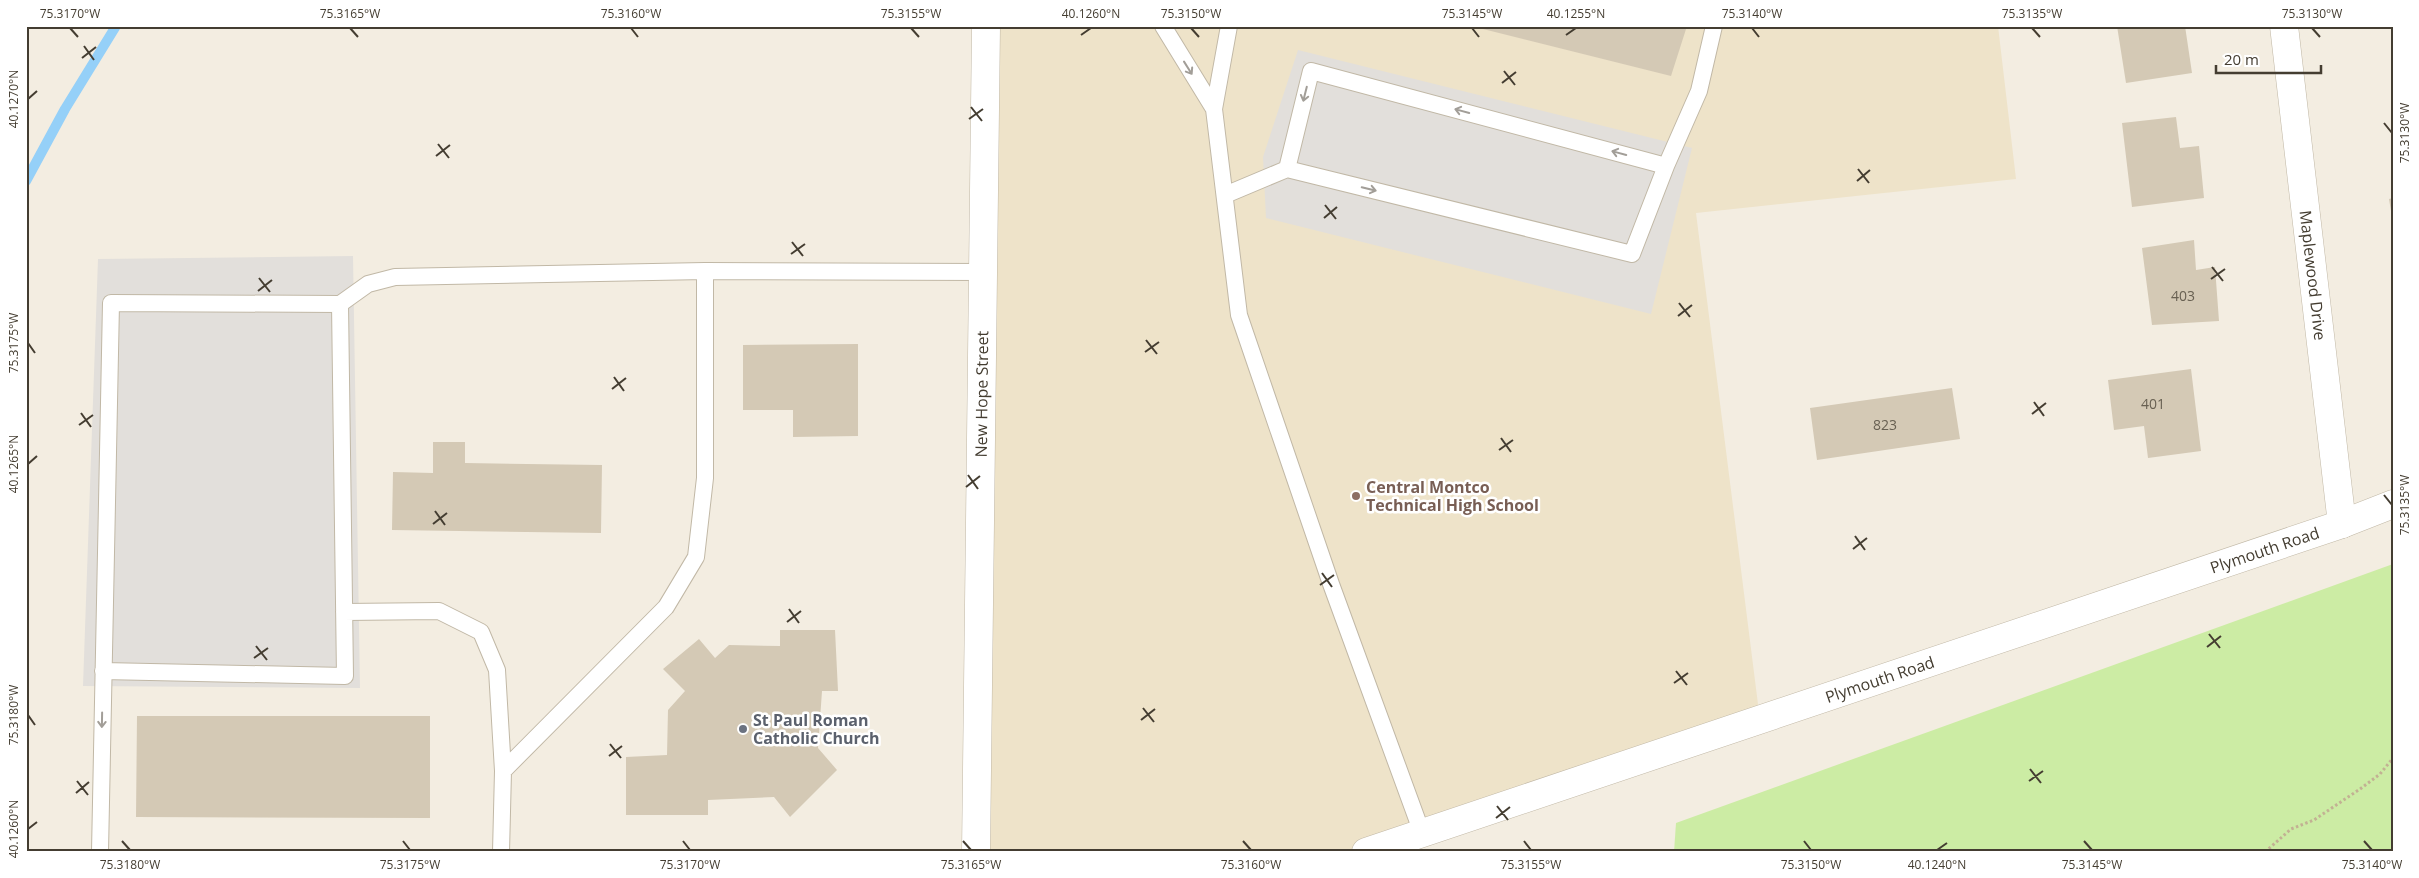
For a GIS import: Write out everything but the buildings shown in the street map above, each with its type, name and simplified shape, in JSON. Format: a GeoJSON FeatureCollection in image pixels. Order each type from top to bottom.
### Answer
{"type":"FeatureCollection","features":[{"type":"Feature","properties":{"kind":"street","name":"New Hope Street"},"geometry":{"type":"LineString","coordinates":[[976,852],[986,26]]}},
{"type":"Feature","properties":{"kind":"street","name":"Maplewood Drive"},"geometry":{"type":"LineString","coordinates":[[2284,26],[2342,524]]}},
{"type":"Feature","properties":{"kind":"street","name":"Plymouth Road"},"geometry":{"type":"LineString","coordinates":[[1366,852],[2342,524],[2393,504]]}},
{"type":"Feature","properties":{"kind":"lane"},"geometry":{"type":"LineString","coordinates":[[1163,26],[1214,109]]}},
{"type":"Feature","properties":{"kind":"lane"},"geometry":{"type":"LineString","coordinates":[[1229,26],[1214,109],[1239,315],[1332,584],[1422,833]]}},
{"type":"Feature","properties":{"kind":"lane"},"geometry":{"type":"LineString","coordinates":[[1225,195],[1286,169],[1632,254],[1666,166],[1699,91],[1714,26]]}},
{"type":"Feature","properties":{"kind":"lane"},"geometry":{"type":"LineString","coordinates":[[1286,169],[1311,71],[1666,166]]}},
{"type":"Feature","properties":{"kind":"lane"},"geometry":{"type":"LineString","coordinates":[[100,852],[111,303],[340,304],[368,284],[395,277],[705,271],[983,272]]}},
{"type":"Feature","properties":{"kind":"lane"},"geometry":{"type":"LineString","coordinates":[[503,771],[666,607],[696,557],[705,478],[705,271]]}},
{"type":"Feature","properties":{"kind":"lane"},"geometry":{"type":"LineString","coordinates":[[103,671],[345,676],[340,304]]}},
{"type":"Feature","properties":{"kind":"lane"},"geometry":{"type":"LineString","coordinates":[[344,612],[439,611],[481,632],[497,670],[503,771],[501,852]]}},
{"type":"Feature","properties":{"kind":"path"},"geometry":{"type":"LineString","coordinates":[[2265,852],[2291,829],[2314,820],[2360,789],[2380,774],[2393,758]]}},
{"type":"Feature","properties":{"kind":"shaded area","name":"Central Montco Technical High School"},"geometry":{"type":"Polygon","coordinates":[[[986,26],[1998,26],[2016,179],[1696,213],[1760,720],[1366,852],[976,852],[986,26]]]}},
{"type":"Feature","properties":{"kind":"shaded area"},"geometry":{"type":"Polygon","coordinates":[[[1298,50],[1692,148],[1651,314],[1266,218],[1263,157],[1298,50]]]}},
{"type":"Feature","properties":{"kind":"shaded area"},"geometry":{"type":"Polygon","coordinates":[[[353,256],[360,688],[83,686],[98,259],[353,256]]]}},
{"type":"Feature","properties":{"kind":"green space"},"geometry":{"type":"Polygon","coordinates":[[[2393,564],[2393,852],[1674,852],[1676,823],[2393,564]]]}},
{"type":"Feature","properties":{"kind":"waterway"},"geometry":{"type":"LineString","coordinates":[[26,181],[65,109],[116,26]]}},
{"type":"Feature","properties":{"kind":"place","name":"Central Montco Technical High School"},"geometry":{"type":"Point","coordinates":[1356,496]}},
{"type":"Feature","properties":{"kind":"place","name":"St Paul Roman Catholic Church"},"geometry":{"type":"Point","coordinates":[743,729]}}]}
